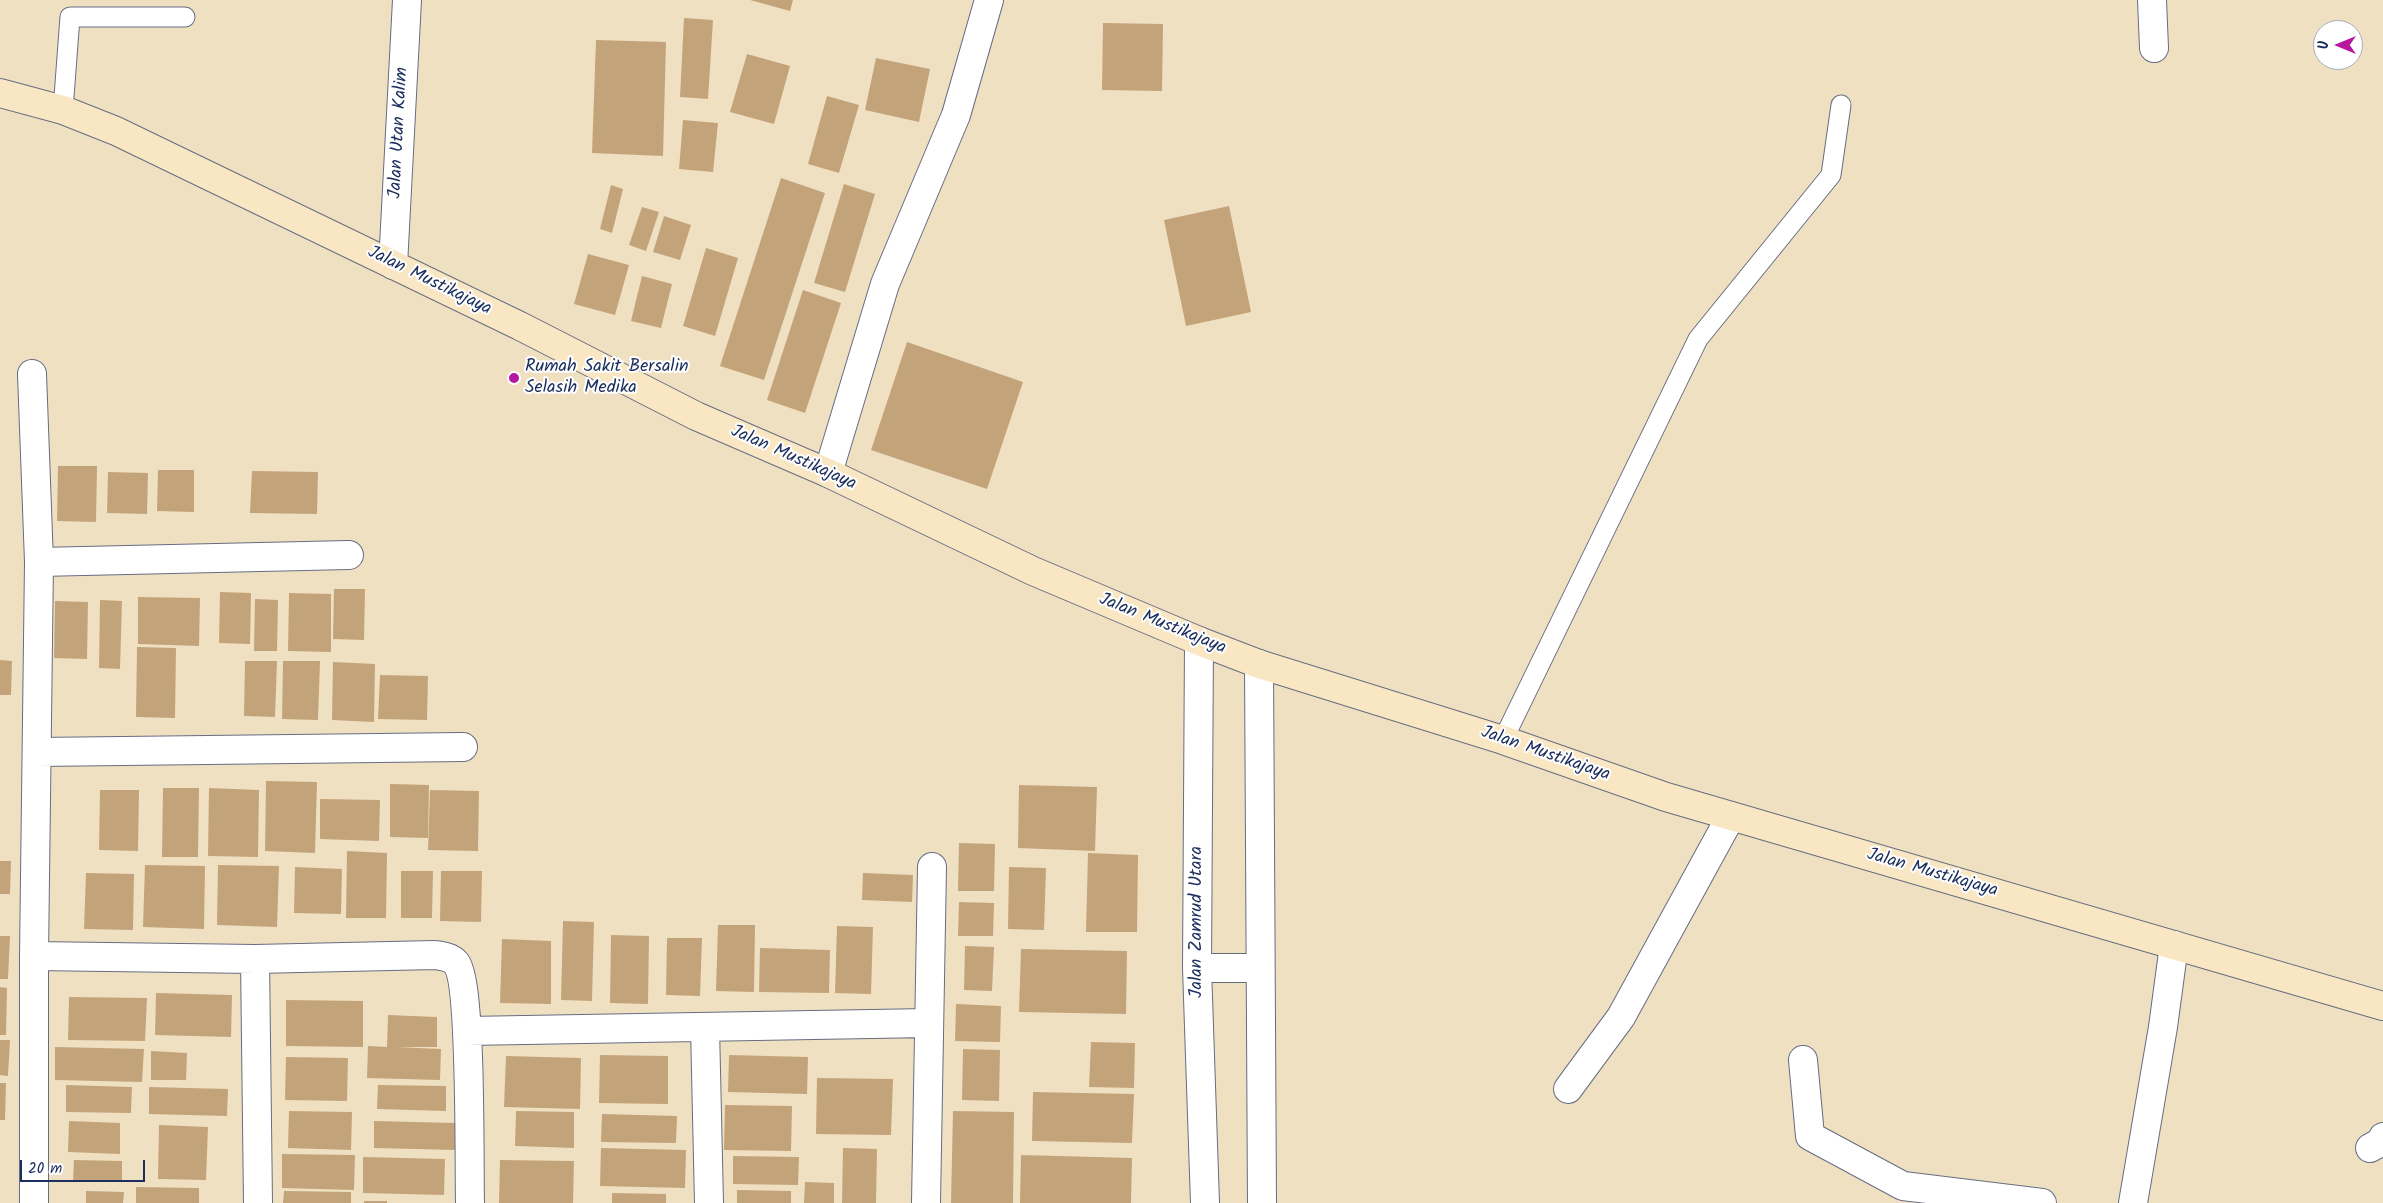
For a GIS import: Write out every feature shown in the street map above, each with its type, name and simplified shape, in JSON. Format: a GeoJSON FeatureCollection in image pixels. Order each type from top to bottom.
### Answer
{"type":"FeatureCollection","features":[{"type":"Feature","properties":{"kind":"main road","name":"Jalan Mustikajaya"},"geometry":{"type":"LineString","coordinates":[[0,92],[63,110],[124,135],[520,326],[696,416],[828,473],[1033,572],[1199,641],[1259,664],[1503,740],[1666,796],[2383,1006]]}},
{"type":"Feature","properties":{"kind":"street","name":"Jalan Utan Kalim"},"geometry":{"type":"LineString","coordinates":[[393,265],[407,0]]}},
{"type":"Feature","properties":{"kind":"street"},"geometry":{"type":"LineString","coordinates":[[828,473],[885,284],[956,115],[988,0]]}},
{"type":"Feature","properties":{"kind":"street"},"geometry":{"type":"LineString","coordinates":[[2152,0],[2154,48]]}},
{"type":"Feature","properties":{"kind":"street"},"geometry":{"type":"LineString","coordinates":[[32,374],[39,562],[34,956],[34,1203]]}},
{"type":"Feature","properties":{"kind":"street"},"geometry":{"type":"LineString","coordinates":[[39,562],[349,555]]}},
{"type":"Feature","properties":{"kind":"street","name":"Jalan Zamrud Utara"},"geometry":{"type":"LineString","coordinates":[[1199,641],[1197,968],[1205,1203]]}},
{"type":"Feature","properties":{"kind":"street"},"geometry":{"type":"LineString","coordinates":[[1259,664],[1262,1203]]}},
{"type":"Feature","properties":{"kind":"street"},"geometry":{"type":"LineString","coordinates":[[37,752],[463,747]]}},
{"type":"Feature","properties":{"kind":"street"},"geometry":{"type":"LineString","coordinates":[[1568,1089],[1621,1017],[1732,816]]}},
{"type":"Feature","properties":{"kind":"street"},"geometry":{"type":"LineString","coordinates":[[926,1203],[932,867]]}},
{"type":"Feature","properties":{"kind":"street"},"geometry":{"type":"LineString","coordinates":[[2133,1203],[2163,1027],[2174,945]]}},
{"type":"Feature","properties":{"kind":"street"},"geometry":{"type":"LineString","coordinates":[[34,956],[255,958],[435,955],[447,957],[456,963],[460,972],[467,1030],[470,1203]]}},
{"type":"Feature","properties":{"kind":"street"},"geometry":{"type":"LineString","coordinates":[[255,958],[258,1203]]}},
{"type":"Feature","properties":{"kind":"street"},"geometry":{"type":"LineString","coordinates":[[1197,968],[1260,968]]}},
{"type":"Feature","properties":{"kind":"street"},"geometry":{"type":"LineString","coordinates":[[467,1030],[929,1023]]}},
{"type":"Feature","properties":{"kind":"street"},"geometry":{"type":"LineString","coordinates":[[705,1027],[709,1203]]}},
{"type":"Feature","properties":{"kind":"street"},"geometry":{"type":"LineString","coordinates":[[1803,1060],[1810,1136],[1903,1186],[2042,1203]]}},
{"type":"Feature","properties":{"kind":"lane"},"geometry":{"type":"LineString","coordinates":[[63,110],[70,17],[185,17]]}},
{"type":"Feature","properties":{"kind":"lane"},"geometry":{"type":"LineString","coordinates":[[1503,740],[1698,339],[1831,175],[1841,106]]}},
{"type":"Feature","properties":{"kind":"building"},"geometry":{"type":"Polygon","coordinates":[[[750,0],[793,0],[790,11],[750,0]]]}},
{"type":"Feature","properties":{"kind":"building"},"geometry":{"type":"Polygon","coordinates":[[[684,18],[713,20],[708,99],[680,97],[684,18]]]}},
{"type":"Feature","properties":{"kind":"building"},"geometry":{"type":"Polygon","coordinates":[[[1103,23],[1163,24],[1162,91],[1102,90],[1103,23]]]}},
{"type":"Feature","properties":{"kind":"building"},"geometry":{"type":"Polygon","coordinates":[[[596,40],[666,42],[663,156],[592,153],[596,40]]]}},
{"type":"Feature","properties":{"kind":"building"},"geometry":{"type":"Polygon","coordinates":[[[747,54],[790,66],[774,124],[730,112],[747,54]]]}},
{"type":"Feature","properties":{"kind":"building"},"geometry":{"type":"Polygon","coordinates":[[[876,58],[930,69],[919,122],[865,110],[876,58]]]}},
{"type":"Feature","properties":{"kind":"building"},"geometry":{"type":"Polygon","coordinates":[[[827,96],[859,105],[839,173],[808,164],[827,96]]]}},
{"type":"Feature","properties":{"kind":"building"},"geometry":{"type":"Polygon","coordinates":[[[683,120],[718,123],[713,172],[679,169],[683,120]]]}},
{"type":"Feature","properties":{"kind":"building"},"geometry":{"type":"Polygon","coordinates":[[[781,178],[825,193],[764,380],[720,366],[781,178]]]}},
{"type":"Feature","properties":{"kind":"building"},"geometry":{"type":"Polygon","coordinates":[[[844,184],[875,194],[845,292],[814,283],[844,184]]]}},
{"type":"Feature","properties":{"kind":"building"},"geometry":{"type":"Polygon","coordinates":[[[611,185],[623,189],[612,233],[600,229],[611,185]]]}},
{"type":"Feature","properties":{"kind":"building"},"geometry":{"type":"Polygon","coordinates":[[[1229,206],[1251,312],[1186,326],[1164,220],[1229,206]]]}},
{"type":"Feature","properties":{"kind":"building"},"geometry":{"type":"Polygon","coordinates":[[[642,207],[659,212],[646,251],[629,245],[642,207]]]}},
{"type":"Feature","properties":{"kind":"building"},"geometry":{"type":"Polygon","coordinates":[[[664,216],[691,225],[680,260],[653,252],[664,216]]]}},
{"type":"Feature","properties":{"kind":"building"},"geometry":{"type":"Polygon","coordinates":[[[706,248],[738,258],[715,336],[683,326],[706,248]]]}},
{"type":"Feature","properties":{"kind":"building"},"geometry":{"type":"Polygon","coordinates":[[[588,254],[629,265],[615,315],[574,304],[588,254]]]}},
{"type":"Feature","properties":{"kind":"building"},"geometry":{"type":"Polygon","coordinates":[[[642,276],[672,284],[661,328],[631,321],[642,276]]]}},
{"type":"Feature","properties":{"kind":"building"},"geometry":{"type":"Polygon","coordinates":[[[803,290],[841,303],[805,413],[767,400],[803,290]]]}},
{"type":"Feature","properties":{"kind":"building"},"geometry":{"type":"Polygon","coordinates":[[[907,342],[1023,382],[987,489],[871,450],[907,342]]]}},
{"type":"Feature","properties":{"kind":"building"},"geometry":{"type":"Polygon","coordinates":[[[58,466],[97,466],[96,522],[57,521],[58,466]]]}},
{"type":"Feature","properties":{"kind":"building"},"geometry":{"type":"Polygon","coordinates":[[[158,470],[194,470],[194,512],[157,511],[158,470]]]}},
{"type":"Feature","properties":{"kind":"building"},"geometry":{"type":"Polygon","coordinates":[[[252,471],[318,472],[317,514],[250,513],[252,471]]]}},
{"type":"Feature","properties":{"kind":"building"},"geometry":{"type":"Polygon","coordinates":[[[108,472],[148,473],[147,514],[107,513],[108,472]]]}},
{"type":"Feature","properties":{"kind":"building"},"geometry":{"type":"Polygon","coordinates":[[[334,589],[365,589],[364,640],[333,639],[334,589]]]}},
{"type":"Feature","properties":{"kind":"building"},"geometry":{"type":"Polygon","coordinates":[[[220,592],[251,593],[250,644],[219,643],[220,592]]]}},
{"type":"Feature","properties":{"kind":"building"},"geometry":{"type":"Polygon","coordinates":[[[289,593],[331,594],[331,652],[288,651],[289,593]]]}},
{"type":"Feature","properties":{"kind":"building"},"geometry":{"type":"Polygon","coordinates":[[[138,597],[200,598],[199,646],[138,644],[138,597]]]}},
{"type":"Feature","properties":{"kind":"building"},"geometry":{"type":"Polygon","coordinates":[[[255,599],[278,600],[277,651],[254,651],[255,599]]]}},
{"type":"Feature","properties":{"kind":"building"},"geometry":{"type":"Polygon","coordinates":[[[100,600],[122,601],[120,669],[99,668],[100,600]]]}},
{"type":"Feature","properties":{"kind":"building"},"geometry":{"type":"Polygon","coordinates":[[[55,601],[88,602],[87,659],[54,658],[55,601]]]}},
{"type":"Feature","properties":{"kind":"building"},"geometry":{"type":"Polygon","coordinates":[[[137,647],[176,648],[175,718],[136,717],[137,647]]]}},
{"type":"Feature","properties":{"kind":"building"},"geometry":{"type":"Polygon","coordinates":[[[0,660],[12,661],[11,695],[0,695],[0,660]]]}},
{"type":"Feature","properties":{"kind":"building"},"geometry":{"type":"Polygon","coordinates":[[[245,661],[277,661],[275,717],[244,716],[245,661]]]}},
{"type":"Feature","properties":{"kind":"building"},"geometry":{"type":"Polygon","coordinates":[[[283,661],[320,661],[318,720],[282,719],[283,661]]]}},
{"type":"Feature","properties":{"kind":"building"},"geometry":{"type":"Polygon","coordinates":[[[333,662],[375,664],[374,722],[332,720],[333,662]]]}},
{"type":"Feature","properties":{"kind":"building"},"geometry":{"type":"Polygon","coordinates":[[[380,675],[428,676],[427,720],[378,719],[380,675]]]}},
{"type":"Feature","properties":{"kind":"building"},"geometry":{"type":"Polygon","coordinates":[[[266,781],[317,782],[315,853],[265,851],[266,781]]]}},
{"type":"Feature","properties":{"kind":"building"},"geometry":{"type":"Polygon","coordinates":[[[390,784],[429,785],[428,838],[390,837],[390,784]]]}},
{"type":"Feature","properties":{"kind":"building"},"geometry":{"type":"Polygon","coordinates":[[[1019,785],[1097,787],[1095,851],[1018,848],[1019,785]]]}},
{"type":"Feature","properties":{"kind":"building"},"geometry":{"type":"Polygon","coordinates":[[[163,788],[199,788],[198,857],[162,857],[163,788]]]}},
{"type":"Feature","properties":{"kind":"building"},"geometry":{"type":"Polygon","coordinates":[[[209,788],[259,790],[258,857],[208,856],[209,788]]]}},
{"type":"Feature","properties":{"kind":"building"},"geometry":{"type":"Polygon","coordinates":[[[100,790],[139,790],[138,851],[99,850],[100,790]]]}},
{"type":"Feature","properties":{"kind":"building"},"geometry":{"type":"Polygon","coordinates":[[[430,790],[479,791],[478,851],[428,850],[430,790]]]}},
{"type":"Feature","properties":{"kind":"building"},"geometry":{"type":"Polygon","coordinates":[[[320,799],[380,800],[379,841],[320,839],[320,799]]]}},
{"type":"Feature","properties":{"kind":"building"},"geometry":{"type":"Polygon","coordinates":[[[959,843],[995,844],[994,891],[958,891],[959,843]]]}},
{"type":"Feature","properties":{"kind":"building"},"geometry":{"type":"Polygon","coordinates":[[[347,851],[387,853],[386,918],[346,918],[347,851]]]}},
{"type":"Feature","properties":{"kind":"building"},"geometry":{"type":"Polygon","coordinates":[[[1088,853],[1138,855],[1137,932],[1086,932],[1088,853]]]}},
{"type":"Feature","properties":{"kind":"building"},"geometry":{"type":"Polygon","coordinates":[[[0,861],[11,861],[10,894],[0,894],[0,861]]]}},
{"type":"Feature","properties":{"kind":"building"},"geometry":{"type":"Polygon","coordinates":[[[145,865],[205,866],[204,929],[143,927],[145,865]]]}},
{"type":"Feature","properties":{"kind":"building"},"geometry":{"type":"Polygon","coordinates":[[[218,865],[279,866],[277,927],[217,925],[218,865]]]}},
{"type":"Feature","properties":{"kind":"building"},"geometry":{"type":"Polygon","coordinates":[[[295,867],[342,869],[341,914],[294,913],[295,867]]]}},
{"type":"Feature","properties":{"kind":"building"},"geometry":{"type":"Polygon","coordinates":[[[1009,867],[1046,868],[1044,930],[1008,929],[1009,867]]]}},
{"type":"Feature","properties":{"kind":"building"},"geometry":{"type":"Polygon","coordinates":[[[401,871],[433,871],[432,918],[401,918],[401,871]]]}},
{"type":"Feature","properties":{"kind":"building"},"geometry":{"type":"Polygon","coordinates":[[[441,871],[482,871],[481,922],[440,921],[441,871]]]}},
{"type":"Feature","properties":{"kind":"building"},"geometry":{"type":"Polygon","coordinates":[[[86,873],[134,874],[133,930],[84,929],[86,873]]]}},
{"type":"Feature","properties":{"kind":"building"},"geometry":{"type":"Polygon","coordinates":[[[863,873],[913,875],[912,902],[862,900],[863,873]]]}},
{"type":"Feature","properties":{"kind":"building"},"geometry":{"type":"Polygon","coordinates":[[[959,902],[994,903],[993,936],[958,936],[959,902]]]}},
{"type":"Feature","properties":{"kind":"building"},"geometry":{"type":"Polygon","coordinates":[[[563,921],[594,922],[592,1001],[561,1000],[563,921]]]}},
{"type":"Feature","properties":{"kind":"building"},"geometry":{"type":"Polygon","coordinates":[[[718,925],[755,925],[754,992],[716,991],[718,925]]]}},
{"type":"Feature","properties":{"kind":"building"},"geometry":{"type":"Polygon","coordinates":[[[837,926],[873,927],[871,994],[835,993],[837,926]]]}},
{"type":"Feature","properties":{"kind":"building"},"geometry":{"type":"Polygon","coordinates":[[[611,935],[649,936],[648,1004],[610,1003],[611,935]]]}},
{"type":"Feature","properties":{"kind":"building"},"geometry":{"type":"Polygon","coordinates":[[[0,936],[10,936],[8,979],[0,979],[0,936]]]}},
{"type":"Feature","properties":{"kind":"building"},"geometry":{"type":"Polygon","coordinates":[[[667,938],[702,938],[700,996],[666,995],[667,938]]]}},
{"type":"Feature","properties":{"kind":"building"},"geometry":{"type":"Polygon","coordinates":[[[502,939],[551,941],[551,1004],[500,1003],[502,939]]]}},
{"type":"Feature","properties":{"kind":"building"},"geometry":{"type":"Polygon","coordinates":[[[965,946],[994,947],[992,991],[964,990],[965,946]]]}},
{"type":"Feature","properties":{"kind":"building"},"geometry":{"type":"Polygon","coordinates":[[[760,948],[830,950],[829,993],[759,992],[760,948]]]}},
{"type":"Feature","properties":{"kind":"building"},"geometry":{"type":"Polygon","coordinates":[[[1021,949],[1127,951],[1126,1014],[1019,1012],[1021,949]]]}},
{"type":"Feature","properties":{"kind":"building"},"geometry":{"type":"Polygon","coordinates":[[[0,987],[7,988],[6,1035],[0,1035],[0,987]]]}},
{"type":"Feature","properties":{"kind":"building"},"geometry":{"type":"Polygon","coordinates":[[[156,993],[232,995],[231,1037],[155,1035],[156,993]]]}},
{"type":"Feature","properties":{"kind":"building"},"geometry":{"type":"Polygon","coordinates":[[[69,997],[147,998],[145,1041],[68,1040],[69,997]]]}},
{"type":"Feature","properties":{"kind":"building"},"geometry":{"type":"Polygon","coordinates":[[[286,1000],[363,1001],[363,1047],[286,1046],[286,1000]]]}},
{"type":"Feature","properties":{"kind":"building"},"geometry":{"type":"Polygon","coordinates":[[[956,1004],[1001,1006],[1000,1042],[955,1041],[956,1004]]]}},
{"type":"Feature","properties":{"kind":"building"},"geometry":{"type":"Polygon","coordinates":[[[388,1015],[437,1017],[437,1047],[396,1047],[441,1049],[440,1080],[367,1078],[368,1046],[387,1047],[388,1015]]]}},
{"type":"Feature","properties":{"kind":"building"},"geometry":{"type":"Polygon","coordinates":[[[0,1040],[10,1040],[8,1076],[0,1075],[0,1040]]]}},
{"type":"Feature","properties":{"kind":"building"},"geometry":{"type":"Polygon","coordinates":[[[1091,1042],[1135,1043],[1134,1088],[1089,1087],[1091,1042]]]}},
{"type":"Feature","properties":{"kind":"building"},"geometry":{"type":"Polygon","coordinates":[[[55,1047],[144,1049],[142,1082],[55,1080],[55,1047]]]}},
{"type":"Feature","properties":{"kind":"building"},"geometry":{"type":"Polygon","coordinates":[[[963,1049],[1000,1050],[999,1101],[962,1100],[963,1049]]]}},
{"type":"Feature","properties":{"kind":"building"},"geometry":{"type":"Polygon","coordinates":[[[151,1051],[187,1053],[186,1080],[151,1080],[151,1051]]]}},
{"type":"Feature","properties":{"kind":"building"},"geometry":{"type":"Polygon","coordinates":[[[600,1055],[668,1056],[668,1104],[599,1103],[600,1055]]]}},
{"type":"Feature","properties":{"kind":"building"},"geometry":{"type":"Polygon","coordinates":[[[729,1055],[808,1057],[807,1094],[728,1092],[729,1055]]]}},
{"type":"Feature","properties":{"kind":"building"},"geometry":{"type":"Polygon","coordinates":[[[506,1056],[581,1058],[580,1109],[504,1107],[506,1056]]]}},
{"type":"Feature","properties":{"kind":"building"},"geometry":{"type":"Polygon","coordinates":[[[286,1057],[348,1058],[347,1101],[285,1100],[286,1057]]]}},
{"type":"Feature","properties":{"kind":"building"},"geometry":{"type":"Polygon","coordinates":[[[817,1078],[893,1079],[891,1135],[816,1134],[817,1078]]]}},
{"type":"Feature","properties":{"kind":"building"},"geometry":{"type":"Polygon","coordinates":[[[0,1083],[6,1083],[5,1120],[0,1120],[0,1083]]]}},
{"type":"Feature","properties":{"kind":"building"},"geometry":{"type":"Polygon","coordinates":[[[66,1085],[132,1087],[131,1113],[66,1112],[66,1085]]]}},
{"type":"Feature","properties":{"kind":"building"},"geometry":{"type":"Polygon","coordinates":[[[378,1085],[446,1086],[446,1111],[377,1109],[378,1085]]]}},
{"type":"Feature","properties":{"kind":"building"},"geometry":{"type":"Polygon","coordinates":[[[149,1087],[228,1089],[227,1116],[149,1114],[149,1087]]]}},
{"type":"Feature","properties":{"kind":"building"},"geometry":{"type":"Polygon","coordinates":[[[1033,1092],[1134,1094],[1132,1143],[1032,1141],[1033,1092]]]}},
{"type":"Feature","properties":{"kind":"building"},"geometry":{"type":"Polygon","coordinates":[[[725,1105],[792,1106],[791,1151],[724,1150],[725,1105]]]}},
{"type":"Feature","properties":{"kind":"building"},"geometry":{"type":"Polygon","coordinates":[[[289,1111],[352,1112],[351,1150],[288,1148],[289,1111]]]}},
{"type":"Feature","properties":{"kind":"building"},"geometry":{"type":"Polygon","coordinates":[[[516,1111],[574,1112],[574,1148],[515,1146],[516,1111]]]}},
{"type":"Feature","properties":{"kind":"building"},"geometry":{"type":"Polygon","coordinates":[[[953,1111],[1014,1112],[1013,1203],[951,1203],[953,1111]]]}},
{"type":"Feature","properties":{"kind":"building"},"geometry":{"type":"Polygon","coordinates":[[[602,1114],[677,1116],[676,1143],[601,1142],[602,1114]]]}},
{"type":"Feature","properties":{"kind":"building"},"geometry":{"type":"Polygon","coordinates":[[[69,1121],[120,1123],[120,1154],[68,1152],[69,1121]]]}},
{"type":"Feature","properties":{"kind":"building"},"geometry":{"type":"Polygon","coordinates":[[[374,1121],[455,1123],[455,1150],[374,1148],[374,1121]]]}},
{"type":"Feature","properties":{"kind":"building"},"geometry":{"type":"Polygon","coordinates":[[[159,1125],[208,1127],[206,1180],[158,1179],[159,1125]]]}},
{"type":"Feature","properties":{"kind":"building"},"geometry":{"type":"Polygon","coordinates":[[[601,1148],[686,1150],[685,1188],[600,1186],[601,1148]]]}},
{"type":"Feature","properties":{"kind":"building"},"geometry":{"type":"Polygon","coordinates":[[[843,1148],[877,1149],[876,1203],[842,1203],[843,1148]]]}},
{"type":"Feature","properties":{"kind":"building"},"geometry":{"type":"Polygon","coordinates":[[[282,1154],[355,1155],[354,1190],[282,1188],[282,1154]]]}},
{"type":"Feature","properties":{"kind":"building"},"geometry":{"type":"Polygon","coordinates":[[[1021,1155],[1132,1158],[1131,1203],[1020,1203],[1021,1155]]]}},
{"type":"Feature","properties":{"kind":"building"},"geometry":{"type":"Polygon","coordinates":[[[733,1156],[799,1157],[798,1185],[733,1184],[733,1156]]]}},
{"type":"Feature","properties":{"kind":"building"},"geometry":{"type":"Polygon","coordinates":[[[363,1157],[445,1159],[444,1195],[363,1193],[363,1157]]]}},
{"type":"Feature","properties":{"kind":"building"},"geometry":{"type":"Polygon","coordinates":[[[74,1160],[122,1161],[122,1182],[73,1181],[74,1160]]]}},
{"type":"Feature","properties":{"kind":"building"},"geometry":{"type":"Polygon","coordinates":[[[500,1160],[574,1161],[573,1203],[499,1203],[500,1160]]]}},
{"type":"Feature","properties":{"kind":"building"},"geometry":{"type":"Polygon","coordinates":[[[805,1182],[834,1183],[834,1203],[804,1203],[805,1182]]]}},
{"type":"Feature","properties":{"kind":"building"},"geometry":{"type":"Polygon","coordinates":[[[136,1187],[199,1188],[199,1203],[136,1203],[136,1187]]]}},
{"type":"Feature","properties":{"kind":"building"},"geometry":{"type":"Polygon","coordinates":[[[737,1190],[791,1191],[791,1203],[737,1203],[737,1190]]]}},
{"type":"Feature","properties":{"kind":"building"},"geometry":{"type":"Polygon","coordinates":[[[86,1191],[124,1192],[123,1203],[86,1203],[86,1191]]]}},
{"type":"Feature","properties":{"kind":"building"},"geometry":{"type":"Polygon","coordinates":[[[284,1191],[351,1192],[351,1203],[283,1203],[284,1191]]]}},
{"type":"Feature","properties":{"kind":"building"},"geometry":{"type":"Polygon","coordinates":[[[612,1193],[666,1194],[666,1203],[612,1203],[612,1193]]]}},
{"type":"Feature","properties":{"kind":"building"},"geometry":{"type":"Polygon","coordinates":[[[364,1201],[387,1201],[387,1203],[364,1203],[364,1201]]]}},
{"type":"Feature","properties":{"kind":"place","name":"Rumah Sakit Bersalin Selasih Medika"},"geometry":{"type":"Point","coordinates":[514,378]}}]}
